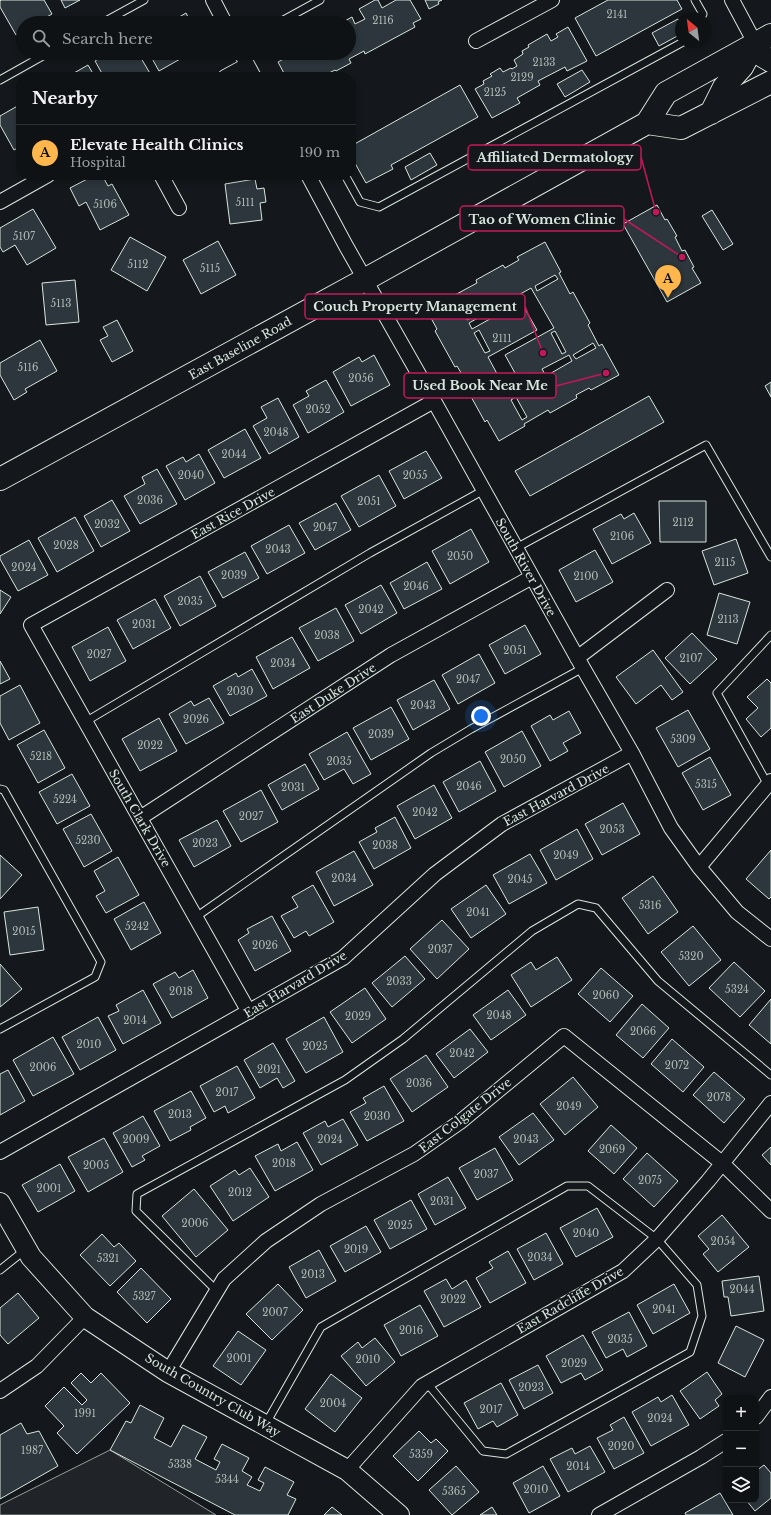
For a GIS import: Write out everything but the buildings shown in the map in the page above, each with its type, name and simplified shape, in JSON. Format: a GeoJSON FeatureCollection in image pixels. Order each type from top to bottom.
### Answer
{"type":"FeatureCollection","features":[{"type":"Feature","properties":{"kind":"main road"},"geometry":{"type":"LineString","coordinates":[[763,39],[761,55],[771,61]]}},
{"type":"Feature","properties":{"kind":"main road"},"geometry":{"type":"LineString","coordinates":[[711,113],[724,88],[763,39]]}},
{"type":"Feature","properties":{"kind":"main road","name":"East Baseline Road"},"geometry":{"type":"LineString","coordinates":[[0,479],[366,279],[647,123],[666,93],[763,39]]}},
{"type":"Feature","properties":{"kind":"main road"},"geometry":{"type":"LineString","coordinates":[[647,123],[681,128],[771,82]]}},
{"type":"Feature","properties":{"kind":"street"},"geometry":{"type":"LineString","coordinates":[[213,0],[221,16]]}},
{"type":"Feature","properties":{"kind":"street"},"geometry":{"type":"LineString","coordinates":[[476,41],[552,0]]}},
{"type":"Feature","properties":{"kind":"street"},"geometry":{"type":"LineString","coordinates":[[732,0],[763,39]]}},
{"type":"Feature","properties":{"kind":"street"},"geometry":{"type":"LineString","coordinates":[[235,72],[248,65]]}},
{"type":"Feature","properties":{"kind":"street"},"geometry":{"type":"LineString","coordinates":[[0,202],[39,180]]}},
{"type":"Feature","properties":{"kind":"street"},"geometry":{"type":"LineString","coordinates":[[164,180],[179,208]]}},
{"type":"Feature","properties":{"kind":"street","name":"South River Drive"},"geometry":{"type":"LineString","coordinates":[[311,180],[346,246],[366,279],[580,663],[632,753],[671,828],[700,867],[737,912],[771,939]]}},
{"type":"Feature","properties":{"kind":"street","name":"East Rice Drive"},"geometry":{"type":"LineString","coordinates":[[31,625],[434,401]]}},
{"type":"Feature","properties":{"kind":"street","name":"East Duke Drive"},"geometry":{"type":"LineString","coordinates":[[140,818],[391,655],[532,577]]}},
{"type":"Feature","properties":{"kind":"street"},"geometry":{"type":"LineString","coordinates":[[580,663],[667,590]]}},
{"type":"Feature","properties":{"kind":"street","name":"South Clark Drive"},"geometry":{"type":"LineString","coordinates":[[31,625],[249,1012]]}},
{"type":"Feature","properties":{"kind":"street","name":"East Harvard Drive"},"geometry":{"type":"LineString","coordinates":[[0,1152],[343,958],[435,874],[502,824],[632,753]]}},
{"type":"Feature","properties":{"kind":"street"},"geometry":{"type":"LineString","coordinates":[[700,867],[769,783]]}},
{"type":"Feature","properties":{"kind":"street","name":"East Colgate Drive"},"geometry":{"type":"LineString","coordinates":[[168,1372],[224,1279],[266,1241],[321,1204],[414,1154],[460,1122],[564,1036],[722,1163]]}},
{"type":"Feature","properties":{"kind":"street","name":"East Radcliffe Drive"},"geometry":{"type":"LineString","coordinates":[[347,1470],[422,1386],[623,1271],[657,1239],[771,1103]]}},
{"type":"Feature","properties":{"kind":"street"},"geometry":{"type":"LineString","coordinates":[[722,1163],[771,1211]]}},
{"type":"Feature","properties":{"kind":"street","name":"South Country Club Way"},"geometry":{"type":"LineString","coordinates":[[0,1203],[31,1257],[85,1317],[168,1372],[347,1470],[399,1515]]}},
{"type":"Feature","properties":{"kind":"street"},"geometry":{"type":"LineString","coordinates":[[0,1391],[37,1366],[85,1317]]}},
{"type":"Feature","properties":{"kind":"street"},"geometry":{"type":"LineString","coordinates":[[759,1413],[771,1397]]}},
{"type":"Feature","properties":{"kind":"street"},"geometry":{"type":"LineString","coordinates":[[599,1515],[723,1443]]}},
{"type":"Feature","properties":{"kind":"lane"},"geometry":{"type":"LineString","coordinates":[[115,16],[144,0]]}},
{"type":"Feature","properties":{"kind":"lane"},"geometry":{"type":"LineString","coordinates":[[291,16],[320,0]]}},
{"type":"Feature","properties":{"kind":"lane"},"geometry":{"type":"LineString","coordinates":[[695,0],[702,12]]}},
{"type":"Feature","properties":{"kind":"lane"},"geometry":{"type":"LineString","coordinates":[[348,180],[360,202],[379,207],[675,46]]}},
{"type":"Feature","properties":{"kind":"lane"},"geometry":{"type":"LineString","coordinates":[[0,80],[36,60]]}},
{"type":"Feature","properties":{"kind":"lane"},"geometry":{"type":"LineString","coordinates":[[516,548],[706,445],[771,557]]}},
{"type":"Feature","properties":{"kind":"lane"},"geometry":{"type":"LineString","coordinates":[[85,722],[370,553],[484,490]]}},
{"type":"Feature","properties":{"kind":"lane"},"geometry":{"type":"LineString","coordinates":[[769,783],[717,693],[771,635]]}},
{"type":"Feature","properties":{"kind":"lane"},"geometry":{"type":"LineString","coordinates":[[196,917],[431,753],[580,663]]}},
{"type":"Feature","properties":{"kind":"lane"},"geometry":{"type":"LineString","coordinates":[[0,789],[4,790],[101,962],[95,977],[0,1029]]}},
{"type":"Feature","properties":{"kind":"lane"},"geometry":{"type":"LineString","coordinates":[[217,1291],[136,1211],[137,1194],[345,1080],[403,1039],[532,930],[578,904],[596,908],[658,981],[771,1075]]}},
{"type":"Feature","properties":{"kind":"lane"},"geometry":{"type":"LineString","coordinates":[[264,1425],[321,1327],[567,1186],[588,1186],[657,1239],[697,1286],[702,1316],[690,1352],[506,1454],[483,1451],[427,1383]]}},
{"type":"Feature","properties":{"kind":"lane"},"geometry":{"type":"LineString","coordinates":[[0,1270],[27,1249]]}},
{"type":"Feature","properties":{"kind":"shaded area"},"geometry":{"type":"Polygon","coordinates":[[[110,1450],[216,1515],[0,1515],[0,1505],[110,1450]]]}},
{"type":"Feature","properties":{"kind":"place","name":"Affiliated Dermatology"},"geometry":{"type":"Point","coordinates":[656,212]}},
{"type":"Feature","properties":{"kind":"place","name":"Tao of Women Clinic"},"geometry":{"type":"Point","coordinates":[682,257]}},
{"type":"Feature","properties":{"kind":"place","name":"Elevate Health Clinics"},"geometry":{"type":"Point","coordinates":[668,298]}},
{"type":"Feature","properties":{"kind":"place","name":"Couch Property Management"},"geometry":{"type":"Point","coordinates":[543,353]}},
{"type":"Feature","properties":{"kind":"place","name":"Used Book Near Me"},"geometry":{"type":"Point","coordinates":[606,373]}}]}
